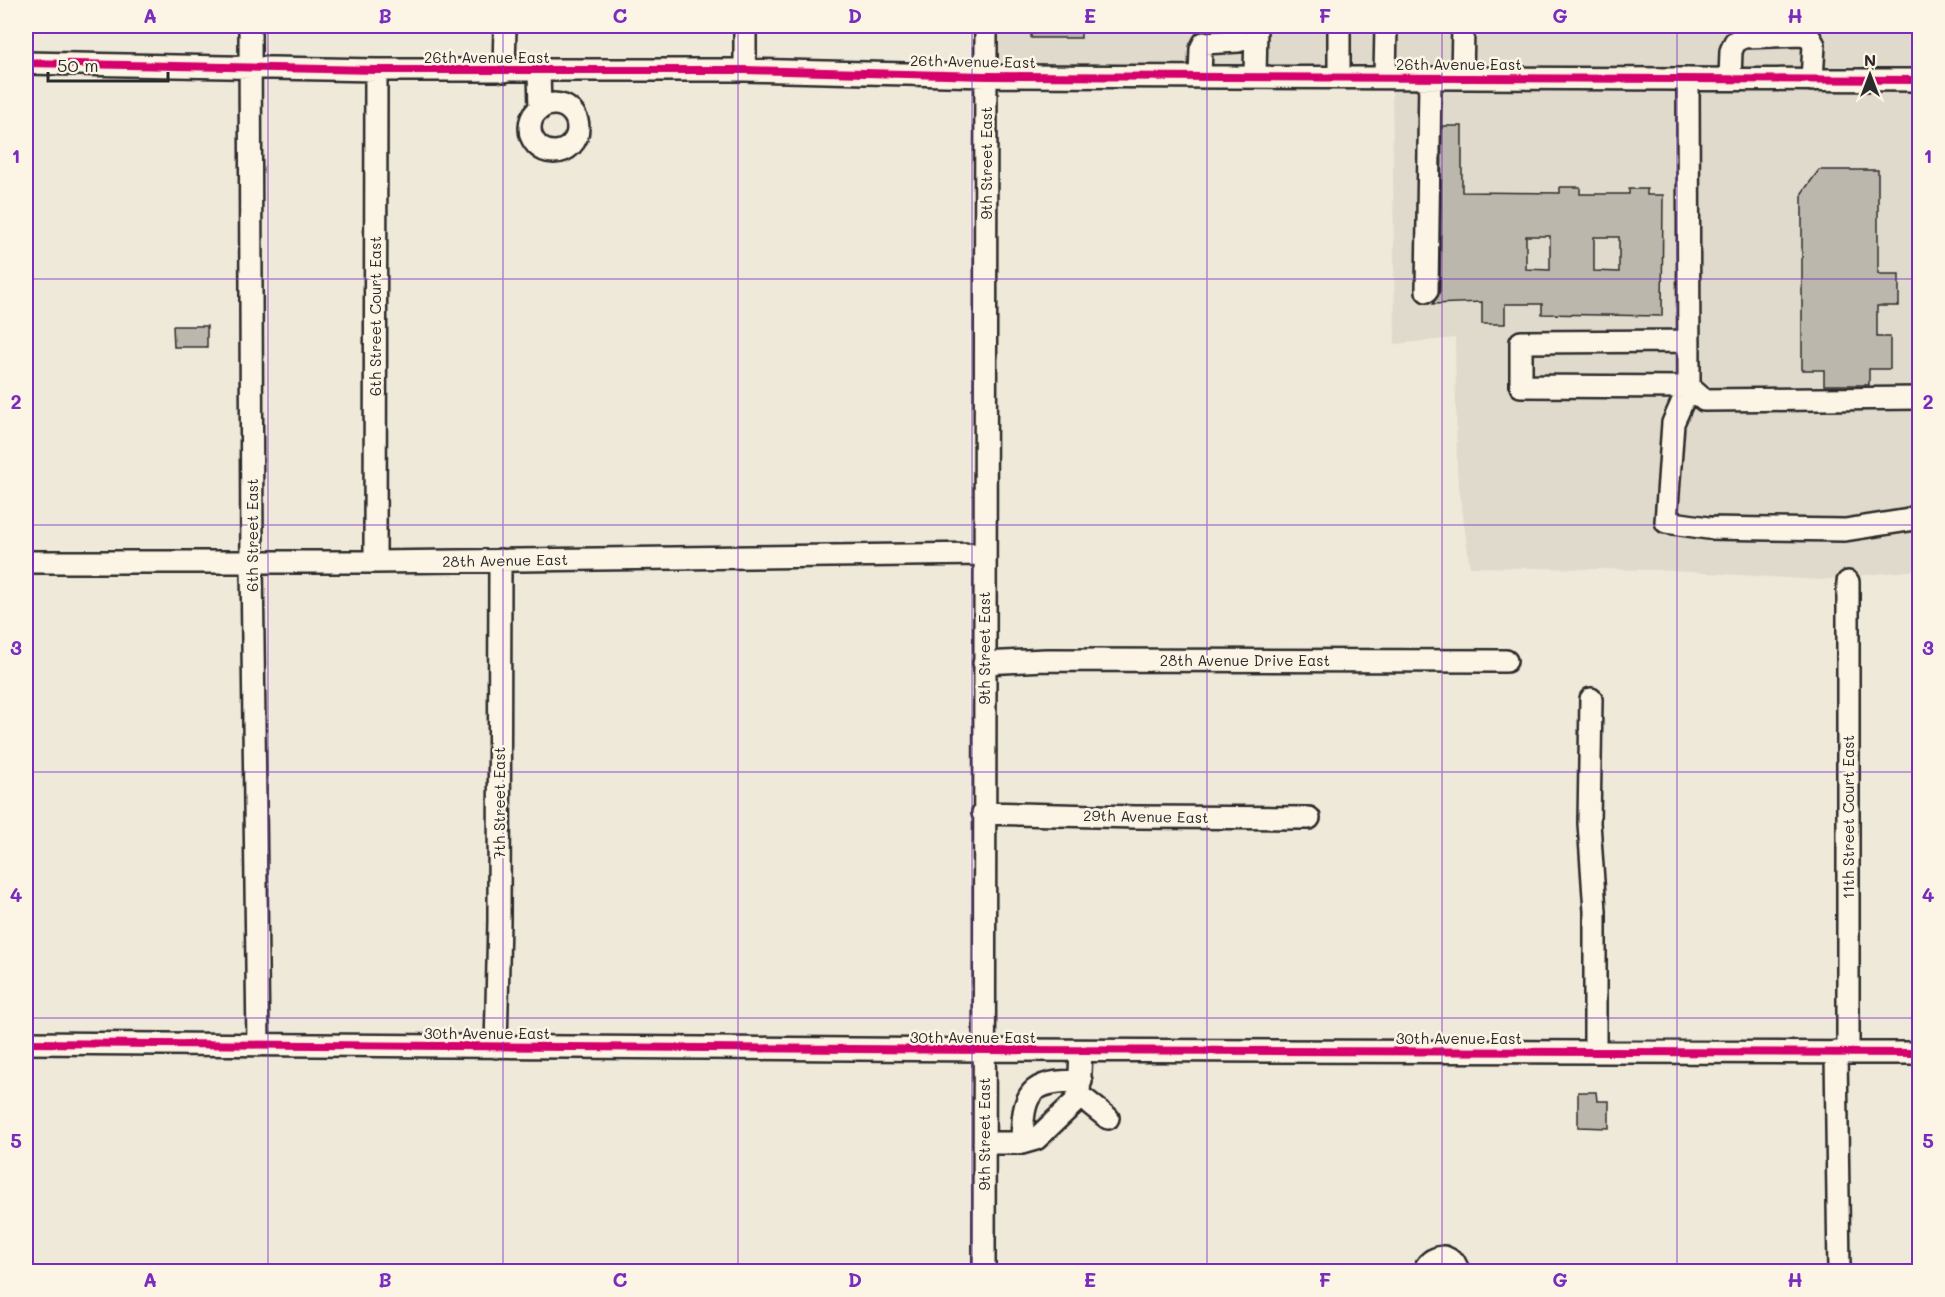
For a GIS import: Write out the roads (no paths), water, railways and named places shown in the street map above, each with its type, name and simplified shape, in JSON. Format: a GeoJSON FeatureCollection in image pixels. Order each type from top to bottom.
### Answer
{"type":"FeatureCollection","features":[{"type":"Feature","properties":{"kind":"street","name":"6th Street East"},"geometry":{"type":"LineString","coordinates":[[250,26],[252,562],[258,1045]]}},
{"type":"Feature","properties":{"kind":"street"},"geometry":{"type":"LineString","coordinates":[[504,71],[505,26]]}},
{"type":"Feature","properties":{"kind":"street"},"geometry":{"type":"LineString","coordinates":[[745,26],[745,69]]}},
{"type":"Feature","properties":{"kind":"street","name":"9th Street East"},"geometry":{"type":"LineString","coordinates":[[984,1272],[986,26]]}},
{"type":"Feature","properties":{"kind":"street"},"geometry":{"type":"LineString","coordinates":[[1255,77],[1256,26]]}},
{"type":"Feature","properties":{"kind":"street"},"geometry":{"type":"LineString","coordinates":[[1339,26],[1339,77]]}},
{"type":"Feature","properties":{"kind":"street"},"geometry":{"type":"LineString","coordinates":[[1385,78],[1386,26]]}},
{"type":"Feature","properties":{"kind":"street"},"geometry":{"type":"LineString","coordinates":[[1462,78],[1463,26]]}},
{"type":"Feature","properties":{"kind":"street"},"geometry":{"type":"LineString","coordinates":[[1730,79],[1731,51],[1735,42],[1744,37],[1803,35],[1810,38],[1814,45],[1812,80]]}},
{"type":"Feature","properties":{"kind":"street"},"geometry":{"type":"LineString","coordinates":[[1200,76],[1201,49],[1204,43],[1239,41]]}},
{"type":"Feature","properties":{"kind":"street","name":"26th Avenue East"},"geometry":{"type":"LineString","coordinates":[[26,63],[504,71],[745,69],[986,76],[1920,80]]}},
{"type":"Feature","properties":{"kind":"street","name":"6th Street Court East"},"geometry":{"type":"LineString","coordinates":[[375,562],[376,69]]}},
{"type":"Feature","properties":{"kind":"street"},"geometry":{"type":"LineString","coordinates":[[540,71],[540,109]]}},
{"type":"Feature","properties":{"kind":"street"},"geometry":{"type":"LineString","coordinates":[[1427,291],[1430,78]]}},
{"type":"Feature","properties":{"kind":"street"},"geometry":{"type":"LineString","coordinates":[[1688,79],[1689,387],[1674,423],[1666,522],[1708,528],[1845,530],[1909,520],[1920,514]]}},
{"type":"Feature","properties":{"kind":"street"},"geometry":{"type":"LineString","coordinates":[[1689,341],[1521,342],[1521,386],[1689,387],[1704,400],[1920,398]]}},
{"type":"Feature","properties":{"kind":"street","name":"28th Avenue East"},"geometry":{"type":"LineString","coordinates":[[26,562],[375,562],[984,554]]}},
{"type":"Feature","properties":{"kind":"street","name":"7th Street East"},"geometry":{"type":"LineString","coordinates":[[496,1047],[499,921],[500,560]]}},
{"type":"Feature","properties":{"kind":"street","name":"11th Street Court East"},"geometry":{"type":"LineString","coordinates":[[1839,1272],[1848,582]]}},
{"type":"Feature","properties":{"kind":"street","name":"28th Avenue Drive East"},"geometry":{"type":"LineString","coordinates":[[984,663],[1046,660],[1506,661]]}},
{"type":"Feature","properties":{"kind":"street"},"geometry":{"type":"LineString","coordinates":[[1591,699],[1589,823],[1595,911],[1595,1052]]}},
{"type":"Feature","properties":{"kind":"street","name":"29th Avenue East"},"geometry":{"type":"LineString","coordinates":[[983,813],[1309,818]]}},
{"type":"Feature","properties":{"kind":"street","name":"30th Avenue East"},"geometry":{"type":"LineString","coordinates":[[26,1043],[1081,1051],[1920,1053]]}},
{"type":"Feature","properties":{"kind":"street"},"geometry":{"type":"LineString","coordinates":[[984,1143],[1022,1143],[1036,1139],[1074,1103],[1080,1088],[1081,1051]]}},
{"type":"Feature","properties":{"kind":"street"},"geometry":{"type":"LineString","coordinates":[[1022,1143],[1023,1113],[1028,1098],[1047,1083],[1080,1088],[1108,1118]]}},
{"type":"Feature","properties":{"kind":"street"},"geometry":{"type":"LineString","coordinates":[[1424,1272],[1432,1260],[1444,1257],[1454,1262],[1458,1272]]}}]}
